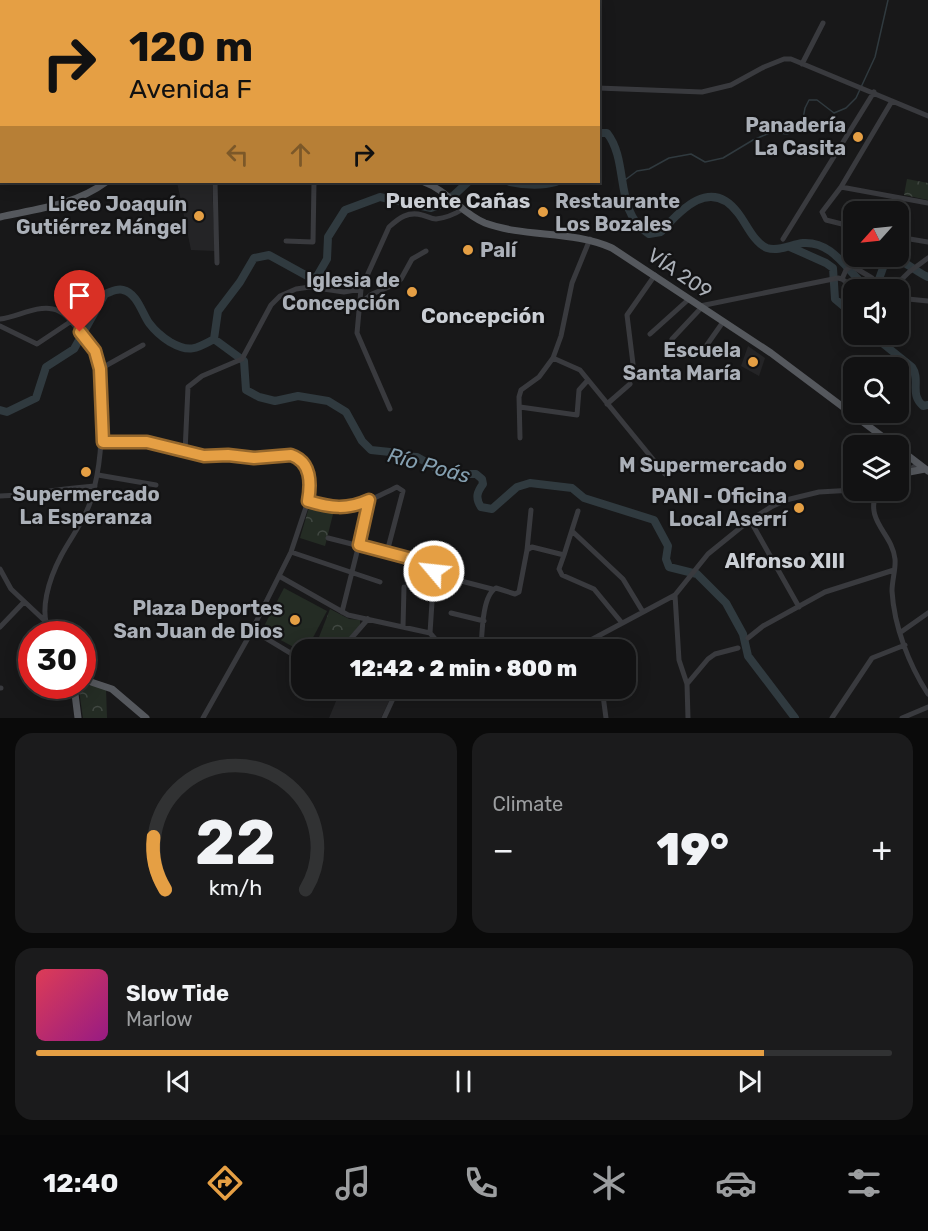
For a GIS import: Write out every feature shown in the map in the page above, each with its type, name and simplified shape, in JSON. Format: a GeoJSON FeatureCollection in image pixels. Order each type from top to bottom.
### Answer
{"type":"FeatureCollection","features":[{"type":"Feature","properties":{"kind":"main road"},"geometry":{"type":"LineString","coordinates":[[0,217],[71,201],[104,183]]}},
{"type":"Feature","properties":{"kind":"main road","name":"VÍA 209"},"geometry":{"type":"LineString","coordinates":[[427,183],[434,185],[463,209],[484,222],[509,229],[590,239],[612,248],[843,403]]}},
{"type":"Feature","properties":{"kind":"main road","name":"VÍA 209"},"geometry":{"type":"LineString","coordinates":[[869,423],[883,435]]}},
{"type":"Feature","properties":{"kind":"main road"},"geometry":{"type":"LineString","coordinates":[[909,457],[927,470]]}},
{"type":"Feature","properties":{"kind":"main road"},"geometry":{"type":"LineString","coordinates":[[909,474],[927,470]]}},
{"type":"Feature","properties":{"kind":"main road"},"geometry":{"type":"LineString","coordinates":[[96,684],[112,689],[146,718]]}},
{"type":"Feature","properties":{"kind":"main road"},"geometry":{"type":"LineString","coordinates":[[76,699],[78,718]]}},
{"type":"Feature","properties":{"kind":"street"},"geometry":{"type":"LineString","coordinates":[[802,64],[823,23]]}},
{"type":"Feature","properties":{"kind":"street"},"geometry":{"type":"LineString","coordinates":[[600,88],[702,92],[739,82],[764,67],[784,59],[791,59],[928,116]]}},
{"type":"Feature","properties":{"kind":"street"},"geometry":{"type":"LineString","coordinates":[[783,239],[874,92]]}},
{"type":"Feature","properties":{"kind":"street"},"geometry":{"type":"LineString","coordinates":[[843,224],[828,221],[822,214],[841,187],[892,100]]}},
{"type":"Feature","properties":{"kind":"street"},"geometry":{"type":"LineString","coordinates":[[215,183],[217,263]]}},
{"type":"Feature","properties":{"kind":"street"},"geometry":{"type":"LineString","coordinates":[[286,241],[313,242],[314,183]]}},
{"type":"Feature","properties":{"kind":"street"},"geometry":{"type":"LineString","coordinates":[[841,187],[928,203]]}},
{"type":"Feature","properties":{"kind":"street"},"geometry":{"type":"LineString","coordinates":[[390,409],[357,333],[361,289],[389,227],[396,220],[408,213],[421,214],[434,219],[453,215],[463,209]]}},
{"type":"Feature","properties":{"kind":"street"},"geometry":{"type":"LineString","coordinates":[[520,438],[519,397],[521,390],[539,377],[553,358],[561,336],[572,283],[590,239]]}},
{"type":"Feature","properties":{"kind":"street"},"geometry":{"type":"LineString","coordinates":[[909,239],[928,242]]}},
{"type":"Feature","properties":{"kind":"street"},"geometry":{"type":"LineString","coordinates":[[358,305],[372,294],[396,284],[412,259],[426,251]]}},
{"type":"Feature","properties":{"kind":"street"},"geometry":{"type":"LineString","coordinates":[[902,279],[928,258]]}},
{"type":"Feature","properties":{"kind":"street"},"geometry":{"type":"LineString","coordinates":[[840,279],[852,266],[872,278]]}},
{"type":"Feature","properties":{"kind":"street"},"geometry":{"type":"LineString","coordinates":[[633,364],[627,315],[655,275]]}},
{"type":"Feature","properties":{"kind":"street"},"geometry":{"type":"LineString","coordinates":[[672,339],[701,307],[831,280],[843,281]]}},
{"type":"Feature","properties":{"kind":"street"},"geometry":{"type":"LineString","coordinates":[[185,452],[188,387],[202,376],[222,366],[237,363],[245,354],[271,305],[280,296],[296,289],[310,287],[344,292],[361,289]]}},
{"type":"Feature","properties":{"kind":"street"},"geometry":{"type":"LineString","coordinates":[[650,334],[689,299]]}},
{"type":"Feature","properties":{"kind":"street"},"geometry":{"type":"LineString","coordinates":[[909,299],[928,301]]}},
{"type":"Feature","properties":{"kind":"street"},"geometry":{"type":"LineString","coordinates":[[0,319],[12,318],[41,308],[61,311],[90,345],[98,358],[100,369],[103,442],[98,475],[86,514],[60,556],[54,572],[47,594],[45,621]]}},
{"type":"Feature","properties":{"kind":"street"},"geometry":{"type":"LineString","coordinates":[[0,326],[37,344],[70,322]]}},
{"type":"Feature","properties":{"kind":"street"},"geometry":{"type":"LineString","coordinates":[[704,349],[723,322]]}},
{"type":"Feature","properties":{"kind":"street"},"geometry":{"type":"LineString","coordinates":[[100,369],[143,345]]}},
{"type":"Feature","properties":{"kind":"street"},"geometry":{"type":"LineString","coordinates":[[553,358],[580,370],[665,474]]}},
{"type":"Feature","properties":{"kind":"street"},"geometry":{"type":"LineString","coordinates":[[520,407],[577,416],[579,390],[588,380]]}},
{"type":"Feature","properties":{"kind":"street"},"geometry":{"type":"LineString","coordinates":[[607,404],[630,384]]}},
{"type":"Feature","properties":{"kind":"street"},"geometry":{"type":"LineString","coordinates":[[103,442],[147,442],[204,456],[228,455],[254,458],[291,455],[296,457],[307,470],[311,480],[308,501],[291,552],[252,630],[203,718]]}},
{"type":"Feature","properties":{"kind":"street"},"geometry":{"type":"LineString","coordinates":[[909,470],[918,464]]}},
{"type":"Feature","properties":{"kind":"street"},"geometry":{"type":"LineString","coordinates":[[98,475],[156,485]]}},
{"type":"Feature","properties":{"kind":"street"},"geometry":{"type":"LineString","coordinates":[[0,495],[30,495],[64,488],[95,486]]}},
{"type":"Feature","properties":{"kind":"street"},"geometry":{"type":"LineString","coordinates":[[308,501],[338,508],[350,508],[397,486],[403,491],[387,552]]}},
{"type":"Feature","properties":{"kind":"street"},"geometry":{"type":"LineString","coordinates":[[594,639],[675,595],[708,554],[750,520],[786,500],[819,492],[843,491]]}},
{"type":"Feature","properties":{"kind":"street"},"geometry":{"type":"LineString","coordinates":[[342,612],[369,500]]}},
{"type":"Feature","properties":{"kind":"street"},"geometry":{"type":"LineString","coordinates":[[875,501],[873,510],[894,554],[893,599],[901,632],[914,672],[928,694]]}},
{"type":"Feature","properties":{"kind":"street"},"geometry":{"type":"LineString","coordinates":[[461,581],[492,590],[496,588],[518,594],[527,550],[531,510]]}},
{"type":"Feature","properties":{"kind":"street"},"geometry":{"type":"LineString","coordinates":[[578,511],[559,569],[562,575],[594,589],[622,623]]}},
{"type":"Feature","properties":{"kind":"street"},"geometry":{"type":"LineString","coordinates":[[750,520],[799,607]]}},
{"type":"Feature","properties":{"kind":"street"},"geometry":{"type":"LineString","coordinates":[[572,531],[622,579],[643,612]]}},
{"type":"Feature","properties":{"kind":"street"},"geometry":{"type":"LineString","coordinates":[[328,538],[431,564],[434,571],[430,633]]}},
{"type":"Feature","properties":{"kind":"street"},"geometry":{"type":"LineString","coordinates":[[527,550],[532,547],[564,555]]}},
{"type":"Feature","properties":{"kind":"street"},"geometry":{"type":"LineString","coordinates":[[291,552],[380,582]]}},
{"type":"Feature","properties":{"kind":"street"},"geometry":{"type":"LineString","coordinates":[[0,569],[11,589],[45,621]]}},
{"type":"Feature","properties":{"kind":"street"},"geometry":{"type":"LineString","coordinates":[[748,638],[763,626],[832,590],[894,570]]}},
{"type":"Feature","properties":{"kind":"street"},"geometry":{"type":"LineString","coordinates":[[279,576],[342,612],[430,633],[435,639]]}},
{"type":"Feature","properties":{"kind":"street"},"geometry":{"type":"LineString","coordinates":[[403,627],[404,587]]}},
{"type":"Feature","properties":{"kind":"street"},"geometry":{"type":"LineString","coordinates":[[482,639],[483,621],[489,593],[492,590]]}},
{"type":"Feature","properties":{"kind":"street"},"geometry":{"type":"LineString","coordinates":[[675,595],[679,660],[687,684],[688,718]]}},
{"type":"Feature","properties":{"kind":"street"},"geometry":{"type":"LineString","coordinates":[[0,627],[24,602]]}},
{"type":"Feature","properties":{"kind":"street"},"geometry":{"type":"LineString","coordinates":[[451,613],[483,621]]}},
{"type":"Feature","properties":{"kind":"street"},"geometry":{"type":"LineString","coordinates":[[901,632],[928,613]]}},
{"type":"Feature","properties":{"kind":"street"},"geometry":{"type":"LineString","coordinates":[[350,639],[368,619]]}},
{"type":"Feature","properties":{"kind":"street"},"geometry":{"type":"LineString","coordinates":[[252,630],[291,653]]}},
{"type":"Feature","properties":{"kind":"street"},"geometry":{"type":"LineString","coordinates":[[832,718],[872,658],[905,645]]}},
{"type":"Feature","properties":{"kind":"street"},"geometry":{"type":"LineString","coordinates":[[687,684],[714,654],[738,648]]}},
{"type":"Feature","properties":{"kind":"street"},"geometry":{"type":"LineString","coordinates":[[384,718],[393,699]]}},
{"type":"Feature","properties":{"kind":"street"},"geometry":{"type":"LineString","coordinates":[[603,699],[606,718]]}},
{"type":"Feature","properties":{"kind":"street"},"geometry":{"type":"LineString","coordinates":[[902,718],[928,707]]}},
{"type":"Feature","properties":{"kind":"shaded area","name":"Liceo Joaquín Gutiérrez Mángel"},"geometry":{"type":"Polygon","coordinates":[[[177,183],[212,183],[215,251],[191,250],[177,183]]]}},
{"type":"Feature","properties":{"kind":"shaded area","name":"Escuela Santa María"},"geometry":{"type":"Polygon","coordinates":[[[748,346],[765,358],[759,376],[741,366],[748,346]]]}},
{"type":"Feature","properties":{"kind":"shaded area"},"geometry":{"type":"Polygon","coordinates":[[[337,699],[390,699],[381,718],[329,718],[337,699]]]}},
{"type":"Feature","properties":{"kind":"green space"},"geometry":{"type":"Polygon","coordinates":[[[907,179],[928,183],[928,200],[904,195],[907,179]]]}},
{"type":"Feature","properties":{"kind":"green space"},"geometry":{"type":"Polygon","coordinates":[[[310,504],[334,510],[325,546],[300,538],[310,504]]]}},
{"type":"Feature","properties":{"kind":"green space","name":"Plaza Deportes San Juan de Dios"},"geometry":{"type":"Polygon","coordinates":[[[284,588],[327,611],[312,639],[291,639],[291,646],[262,630],[284,588]]]}},
{"type":"Feature","properties":{"kind":"green space"},"geometry":{"type":"Polygon","coordinates":[[[330,609],[349,619],[360,620],[360,625],[348,639],[318,639],[330,609]]]}},
{"type":"Feature","properties":{"kind":"green space"},"geometry":{"type":"Polygon","coordinates":[[[96,687],[106,689],[107,718],[83,718],[80,699],[96,699],[96,687]]]}},
{"type":"Feature","properties":{"kind":"waterway"},"geometry":{"type":"LineString","coordinates":[[621,183],[637,171],[649,169],[669,158],[691,154],[705,162],[723,158],[753,140],[772,132],[787,134],[801,129],[809,100],[817,100],[834,113],[846,108],[856,98],[875,57],[888,0]]}},
{"type":"Feature","properties":{"kind":"waterway"},"geometry":{"type":"LineString","coordinates":[[600,133],[607,133],[614,145],[630,213],[638,225],[649,234],[661,232],[678,214],[697,200],[707,197],[717,198],[728,203],[738,213],[754,237],[767,248],[781,248],[803,243],[822,246],[838,257],[865,286],[878,282],[884,265],[893,258],[928,277]]}},
{"type":"Feature","properties":{"kind":"waterway"},"geometry":{"type":"LineString","coordinates":[[214,339],[218,311],[240,282],[254,258],[269,255],[309,277],[316,278],[327,259],[328,237],[345,210],[380,197],[431,208],[440,205],[467,183]]}},
{"type":"Feature","properties":{"kind":"waterway"},"geometry":{"type":"LineString","coordinates":[[516,183],[533,185],[550,183]]}},
{"type":"Feature","properties":{"kind":"waterway"},"geometry":{"type":"LineString","coordinates":[[790,247],[833,268],[835,299],[843,306]]}},
{"type":"Feature","properties":{"kind":"waterway"},"geometry":{"type":"LineString","coordinates":[[0,410],[7,412],[36,398],[46,367],[74,349],[105,294],[114,290],[123,290],[132,295],[154,329],[164,338],[182,348],[192,348],[214,339]]}},
{"type":"Feature","properties":{"kind":"waterway","name":"Río Poás"},"geometry":{"type":"LineString","coordinates":[[214,339],[244,361],[246,390],[259,397],[275,401],[298,396],[328,401],[346,412],[362,441],[371,450],[417,457],[447,474],[476,474],[482,479],[483,484],[478,495],[481,507],[492,509],[517,487],[530,483],[572,488],[584,498],[654,520],[668,546],[666,559],[669,567],[697,574],[726,603],[743,634],[748,656],[795,718]]}},
{"type":"Feature","properties":{"kind":"waterway"},"geometry":{"type":"LineString","coordinates":[[885,345],[912,367],[916,377],[917,397],[923,406],[928,405]]}},
{"type":"Feature","properties":{"kind":"place","name":"Panadería La Casita"},"geometry":{"type":"Point","coordinates":[858,137]}},
{"type":"Feature","properties":{"kind":"place","name":"Restaurante Los Bozales"},"geometry":{"type":"Point","coordinates":[543,212]}},
{"type":"Feature","properties":{"kind":"place","name":"Liceo Joaquín Gutiérrez Mángel"},"geometry":{"type":"Point","coordinates":[199,216]}},
{"type":"Feature","properties":{"kind":"place","name":"Palí"},"geometry":{"type":"Point","coordinates":[468,250]}},
{"type":"Feature","properties":{"kind":"place","name":"Iglesia de Concepción"},"geometry":{"type":"Point","coordinates":[412,292]}},
{"type":"Feature","properties":{"kind":"place","name":"Escuela Santa María"},"geometry":{"type":"Point","coordinates":[753,362]}},
{"type":"Feature","properties":{"kind":"place","name":"M Supermercado"},"geometry":{"type":"Point","coordinates":[799,465]}},
{"type":"Feature","properties":{"kind":"place","name":"Supermercado La Esperanza"},"geometry":{"type":"Point","coordinates":[86,472]}},
{"type":"Feature","properties":{"kind":"place","name":"PANI - Oficina Local Aserrí"},"geometry":{"type":"Point","coordinates":[799,508]}},
{"type":"Feature","properties":{"kind":"place","name":"Plaza Deportes San Juan de Dios"},"geometry":{"type":"Point","coordinates":[295,620]}},
{"type":"Feature","properties":{"kind":"district","name":"Puente Cañas"},"geometry":{"type":"Point","coordinates":[458,200]}},
{"type":"Feature","properties":{"kind":"district","name":"Concepción"},"geometry":{"type":"Point","coordinates":[483,315]}},
{"type":"Feature","properties":{"kind":"district","name":"Alfonso XIII"},"geometry":{"type":"Point","coordinates":[785,560]}},
{"type":"Feature","properties":{"kind":"route"},"geometry":{"type":"LineString","coordinates":[[80,332],[98,358],[103,442],[147,442],[204,456],[228,455],[254,458],[291,455],[301,461],[311,480],[308,501],[338,508],[350,508],[369,500],[359,545],[417,559],[431,564],[434,571]]}}]}
